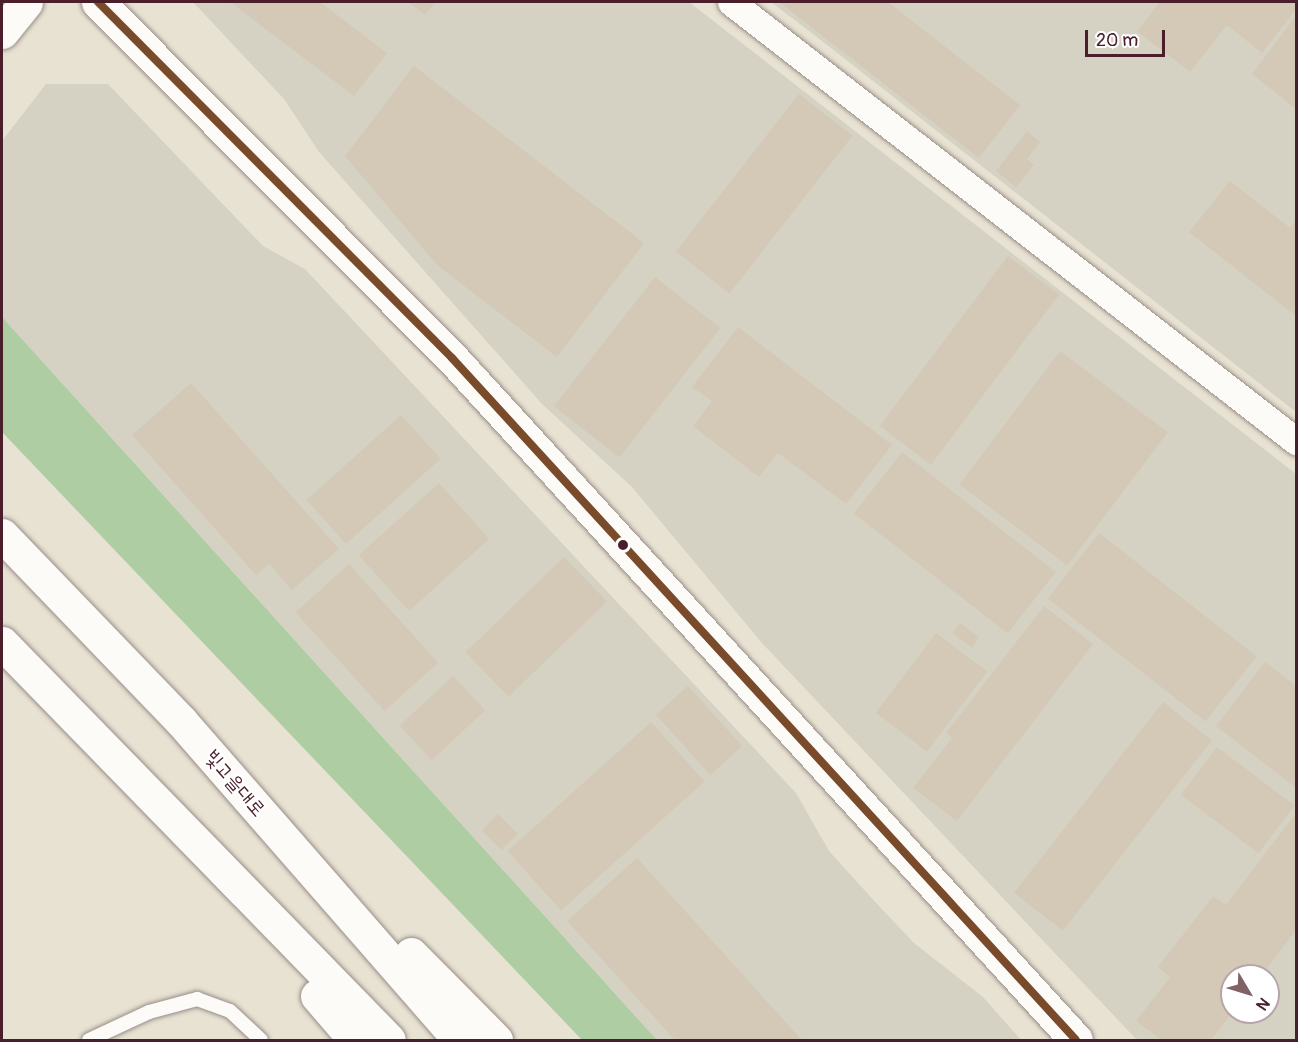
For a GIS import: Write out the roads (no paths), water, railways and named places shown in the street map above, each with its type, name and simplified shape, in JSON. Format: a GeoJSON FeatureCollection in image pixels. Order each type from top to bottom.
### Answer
{"type":"FeatureCollection","features":[{"type":"Feature","properties":{"kind":"main road"},"geometry":{"type":"LineString","coordinates":[[2,32],[26,2]]}},
{"type":"Feature","properties":{"kind":"main road"},"geometry":{"type":"LineString","coordinates":[[98,2],[452,358],[1076,1041]]}},
{"type":"Feature","properties":{"kind":"main road","name":"빛고을대로"},"geometry":{"type":"LineString","coordinates":[[2,535],[181,721],[459,1041]]}},
{"type":"Feature","properties":{"kind":"main road"},"geometry":{"type":"LineString","coordinates":[[2,643],[389,1041]]}},
{"type":"Feature","properties":{"kind":"main road"},"geometry":{"type":"LineString","coordinates":[[181,721],[496,1041]]}},
{"type":"Feature","properties":{"kind":"main road"},"geometry":{"type":"LineString","coordinates":[[126,773],[355,1041]]}},
{"type":"Feature","properties":{"kind":"street"},"geometry":{"type":"LineString","coordinates":[[731,2],[1296,441]]}},
{"type":"Feature","properties":{"kind":"lane"},"geometry":{"type":"LineString","coordinates":[[89,1041],[149,1012],[197,999],[230,1011],[261,1041]]}}]}
